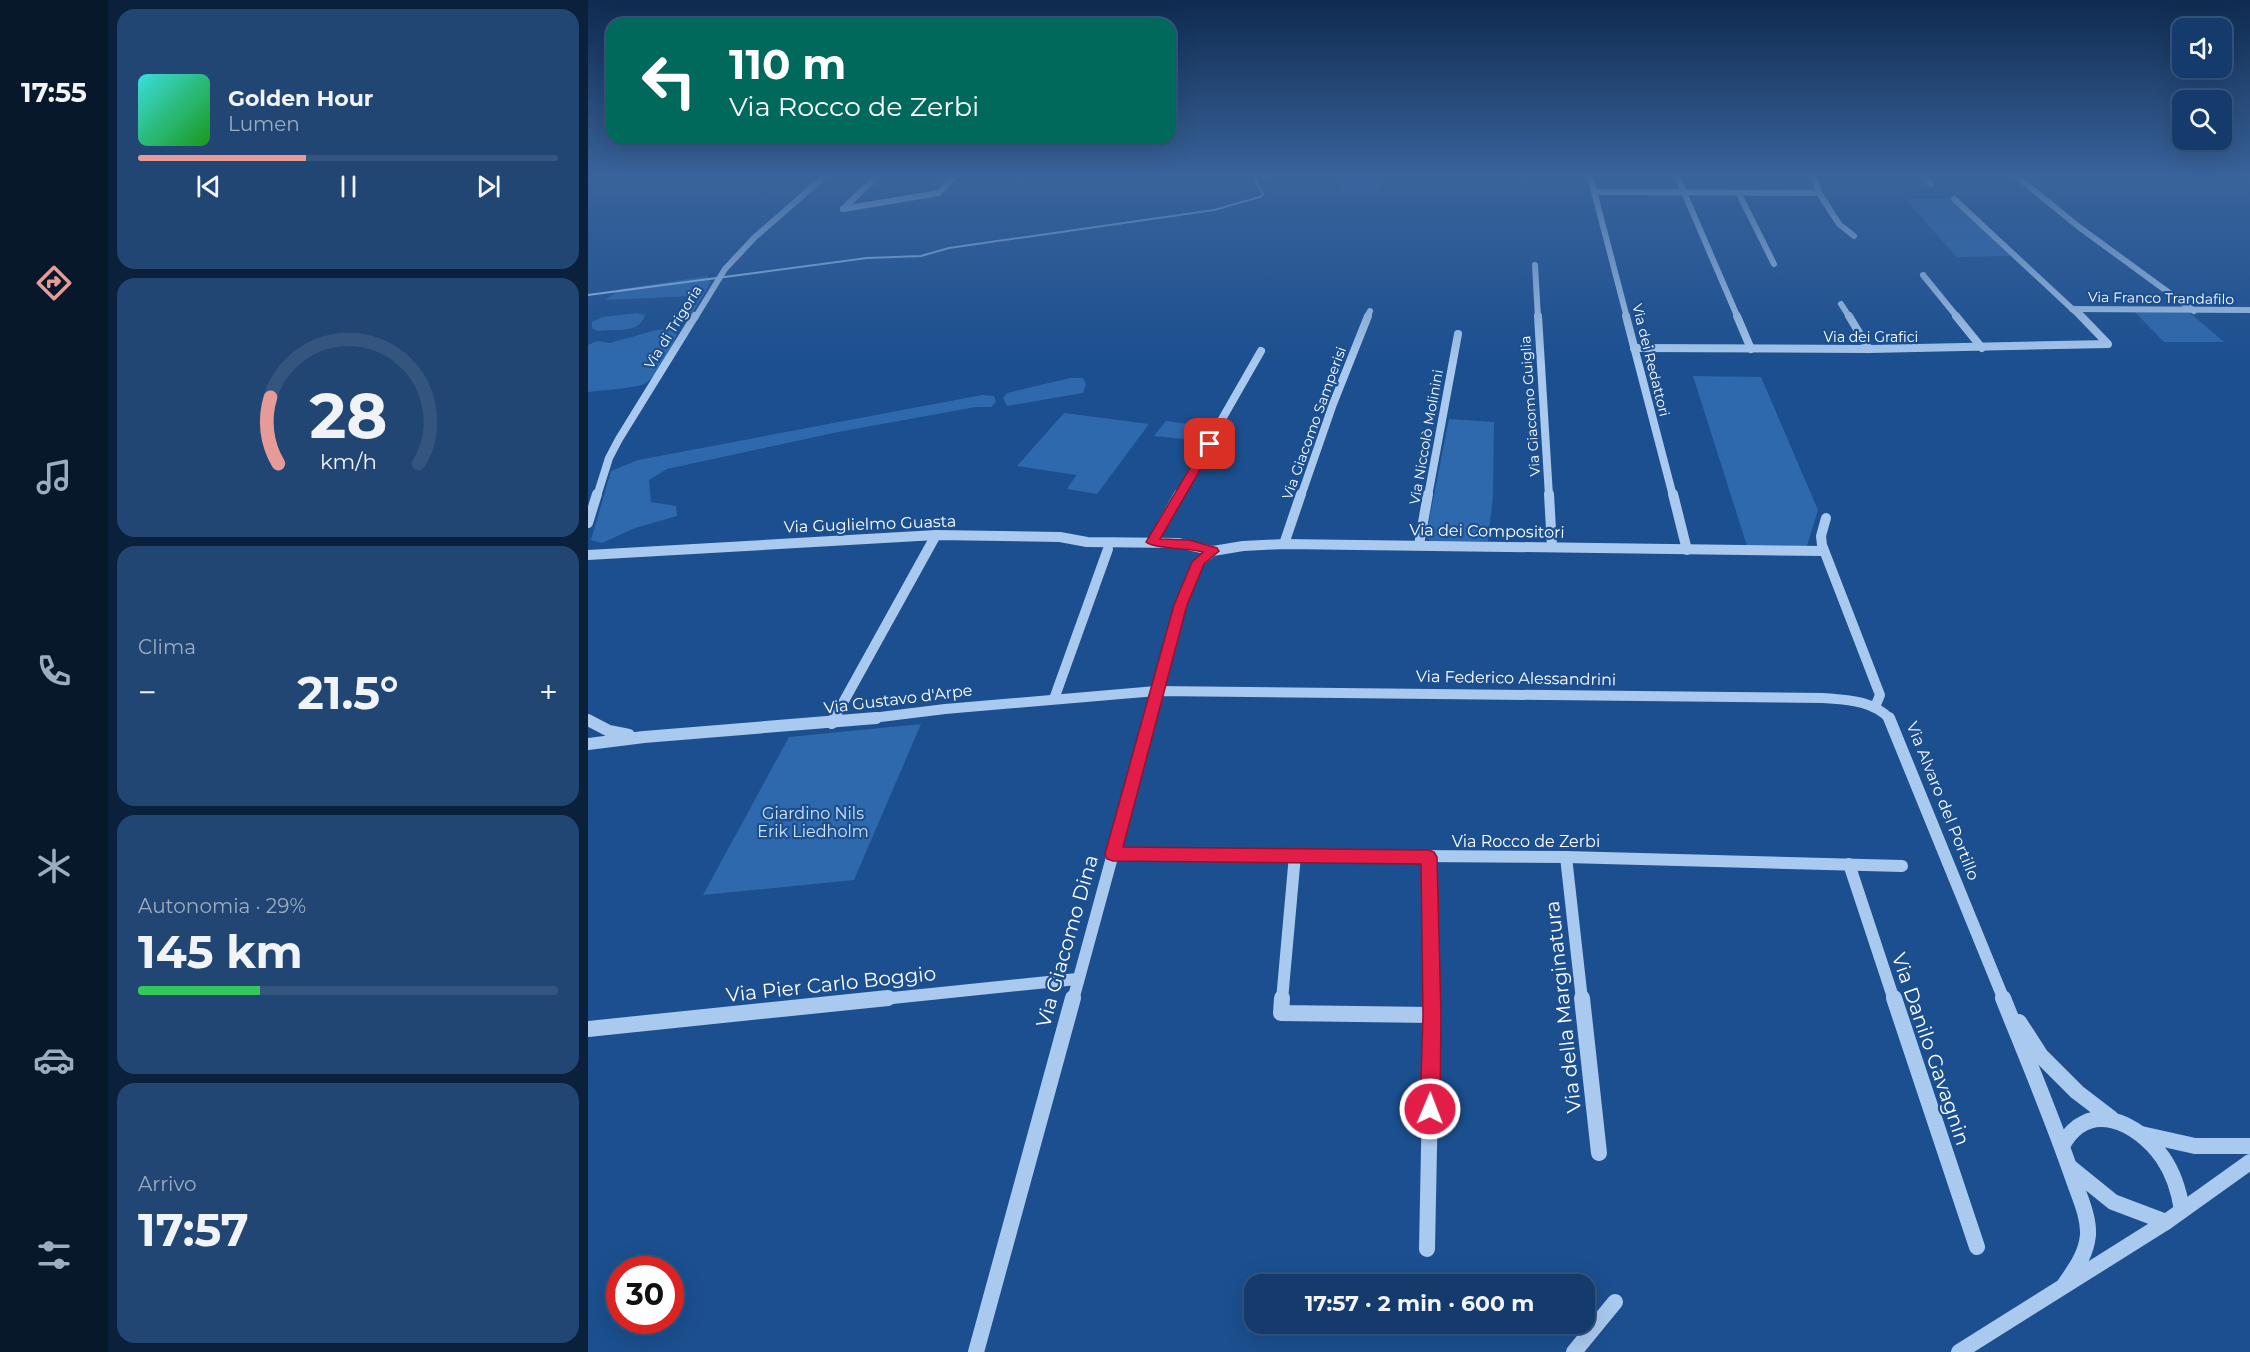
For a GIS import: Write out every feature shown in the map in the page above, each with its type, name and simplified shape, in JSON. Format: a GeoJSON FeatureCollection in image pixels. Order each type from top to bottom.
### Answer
{"type":"FeatureCollection","features":[{"type":"Feature","properties":{"kind":"street","name":"Via di Trigoria"},"geometry":{"type":"LineString","coordinates":[[588,523],[609,458],[619,439],[716,282],[753,239]]}},
{"type":"Feature","properties":{"kind":"street","name":"Via dei Redattori"},"geometry":{"type":"LineString","coordinates":[[1606,239],[1687,550]]}},
{"type":"Feature","properties":{"kind":"street"},"geometry":{"type":"LineString","coordinates":[[1703,239],[1751,349]]}},
{"type":"Feature","properties":{"kind":"street"},"geometry":{"type":"LineString","coordinates":[[1761,239],[1774,264]]}},
{"type":"Feature","properties":{"kind":"street"},"geometry":{"type":"LineString","coordinates":[[1997,239],[2072,309]]}},
{"type":"Feature","properties":{"kind":"street"},"geometry":{"type":"LineString","coordinates":[[2096,239],[2193,310]]}},
{"type":"Feature","properties":{"kind":"street","name":"Via Giacomo Guiglia"},"geometry":{"type":"LineString","coordinates":[[1535,265],[1552,547]]}},
{"type":"Feature","properties":{"kind":"street"},"geometry":{"type":"LineString","coordinates":[[1923,275],[1982,348]]}},
{"type":"Feature","properties":{"kind":"street"},"geometry":{"type":"LineString","coordinates":[[1841,304],[1869,349]]}},
{"type":"Feature","properties":{"kind":"street","name":"Via Franco Trandafilo"},"geometry":{"type":"LineString","coordinates":[[2072,309],[2250,310]]}},
{"type":"Feature","properties":{"kind":"street","name":"Via dei Grafici"},"geometry":{"type":"LineString","coordinates":[[1634,348],[1869,349],[2108,344],[2108,341],[2072,309]]}},
{"type":"Feature","properties":{"kind":"street","name":"Via Giacomo Samperisi"},"geometry":{"type":"LineString","coordinates":[[1284,544],[1333,405],[1370,311]]}},
{"type":"Feature","properties":{"kind":"street","name":"Via Niccolò Molinini"},"geometry":{"type":"LineString","coordinates":[[1419,545],[1458,334]]}},
{"type":"Feature","properties":{"kind":"street"},"geometry":{"type":"LineString","coordinates":[[1152,542],[1262,351]]}},
{"type":"Feature","properties":{"kind":"street"},"geometry":{"type":"LineString","coordinates":[[1826,518],[1821,536],[1823,551],[1880,695],[1875,707]]}},
{"type":"Feature","properties":{"kind":"street"},"geometry":{"type":"LineString","coordinates":[[832,723],[936,535]]}},
{"type":"Feature","properties":{"kind":"street","name":"Via Guglielmo Guasta"},"geometry":{"type":"LineString","coordinates":[[588,555],[936,535],[1060,537],[1087,542],[1152,542]]}},
{"type":"Feature","properties":{"kind":"street","name":"Via dei Compositori"},"geometry":{"type":"LineString","coordinates":[[1152,542],[1189,544],[1213,551],[1243,546],[1284,544],[1823,551]]}},
{"type":"Feature","properties":{"kind":"street"},"geometry":{"type":"LineString","coordinates":[[1054,699],[1108,549]]}},
{"type":"Feature","properties":{"kind":"street","name":"Via Giacomo Dina"},"geometry":{"type":"LineString","coordinates":[[976,1352],[1156,691],[1189,581],[1198,562],[1213,551]]}},
{"type":"Feature","properties":{"kind":"street","name":"Via Gustavo d'Arpe"},"geometry":{"type":"LineString","coordinates":[[588,744],[1156,691]]}},
{"type":"Feature","properties":{"kind":"street","name":"Via Federico Alessandrini"},"geometry":{"type":"LineString","coordinates":[[1156,691],[1823,698],[1852,700],[1875,707]]}},
{"type":"Feature","properties":{"kind":"street","name":"Via Alvaro del Portillo"},"geometry":{"type":"LineString","coordinates":[[1875,707],[1891,720],[2006,1002],[2069,1165],[2086,1217],[2088,1233],[2085,1252],[2065,1284]]}},
{"type":"Feature","properties":{"kind":"street","name":"Via Gustavo d'Arpe"},"geometry":{"type":"LineString","coordinates":[[588,720],[614,733],[644,737]]}},
{"type":"Feature","properties":{"kind":"street","name":"Via Rocco de Zerbi"},"geometry":{"type":"LineString","coordinates":[[1113,854],[1566,857],[1902,866]]}},
{"type":"Feature","properties":{"kind":"street"},"geometry":{"type":"LineString","coordinates":[[1295,855],[1281,1013],[1432,1015]]}},
{"type":"Feature","properties":{"kind":"street"},"geometry":{"type":"LineString","coordinates":[[1427,1250],[1432,1015],[1429,857]]}},
{"type":"Feature","properties":{"kind":"street","name":"Via della Marginatura"},"geometry":{"type":"LineString","coordinates":[[1566,857],[1599,1153]]}},
{"type":"Feature","properties":{"kind":"street","name":"Via Danilo Gavagnin"},"geometry":{"type":"LineString","coordinates":[[1849,864],[1977,1246]]}},
{"type":"Feature","properties":{"kind":"street","name":"Via Pier Carlo Boggio"},"geometry":{"type":"LineString","coordinates":[[588,1029],[1077,979]]}},
{"type":"Feature","properties":{"kind":"street","name":"Via Alvaro del Portillo"},"geometry":{"type":"LineString","coordinates":[[2006,1002],[2041,1056],[2077,1092],[2112,1119],[2139,1133]]}},
{"type":"Feature","properties":{"kind":"street"},"geometry":{"type":"LineString","coordinates":[[2062,1146],[2068,1133],[2078,1123],[2093,1118],[2112,1119]]}},
{"type":"Feature","properties":{"kind":"street"},"geometry":{"type":"LineString","coordinates":[[2139,1133],[2174,1144],[2194,1147],[2250,1146]]}},
{"type":"Feature","properties":{"kind":"street"},"geometry":{"type":"LineString","coordinates":[[2139,1133],[2173,1176],[2182,1210]]}},
{"type":"Feature","properties":{"kind":"street"},"geometry":{"type":"LineString","coordinates":[[1959,1352],[2166,1222],[2250,1162]]}},
{"type":"Feature","properties":{"kind":"street"},"geometry":{"type":"LineString","coordinates":[[2069,1165],[2113,1202],[2166,1222]]}},
{"type":"Feature","properties":{"kind":"street"},"geometry":{"type":"LineString","coordinates":[[1574,1352],[1615,1302]]}},
{"type":"Feature","properties":{"kind":"green space"},"geometry":{"type":"Polygon","coordinates":[[[1941,239],[1993,239],[2011,256],[1957,257],[1941,239]]]}},
{"type":"Feature","properties":{"kind":"green space"},"geometry":{"type":"Polygon","coordinates":[[[707,276],[711,282],[691,315],[687,315],[694,296],[605,300],[621,289],[707,276]]]}},
{"type":"Feature","properties":{"kind":"green space"},"geometry":{"type":"Polygon","coordinates":[[[2133,310],[2190,313],[2224,342],[2164,342],[2133,310]]]}},
{"type":"Feature","properties":{"kind":"green space"},"geometry":{"type":"Polygon","coordinates":[[[636,313],[645,315],[638,326],[598,331],[592,328],[592,322],[602,317],[636,313]]]}},
{"type":"Feature","properties":{"kind":"green space"},"geometry":{"type":"Polygon","coordinates":[[[678,329],[665,359],[649,381],[631,387],[588,392],[588,345],[597,341],[610,343],[656,330],[678,329]]]}},
{"type":"Feature","properties":{"kind":"green space"},"geometry":{"type":"Polygon","coordinates":[[[1693,376],[1761,377],[1818,510],[1807,546],[1747,546],[1693,376]]]}},
{"type":"Feature","properties":{"kind":"green space"},"geometry":{"type":"Polygon","coordinates":[[[1070,378],[1083,378],[1086,384],[1083,393],[1007,406],[1003,398],[1007,393],[1070,378]]]}},
{"type":"Feature","properties":{"kind":"green space"},"geometry":{"type":"Polygon","coordinates":[[[982,395],[994,396],[996,402],[991,407],[976,407],[838,432],[667,469],[649,480],[651,502],[676,506],[677,516],[635,528],[602,543],[591,540],[611,471],[638,460],[982,395]]]}},
{"type":"Feature","properties":{"kind":"green space"},"geometry":{"type":"Polygon","coordinates":[[[1064,413],[1149,424],[1097,494],[1067,489],[1079,471],[1076,475],[1017,466],[1064,413]]]}},
{"type":"Feature","properties":{"kind":"green space"},"geometry":{"type":"Polygon","coordinates":[[[1449,419],[1494,422],[1493,496],[1488,541],[1431,542],[1426,536],[1449,419]]]}},
{"type":"Feature","properties":{"kind":"green space"},"geometry":{"type":"Polygon","coordinates":[[[1166,421],[1211,427],[1204,441],[1154,436],[1166,421]]]}},
{"type":"Feature","properties":{"kind":"green space","name":"Giardino Nils Erik Liedholm"},"geometry":{"type":"Polygon","coordinates":[[[921,724],[854,880],[703,895],[789,737],[921,724]]]}},
{"type":"Feature","properties":{"kind":"waterway"},"geometry":{"type":"LineString","coordinates":[[588,295],[867,258],[921,256],[949,248],[1011,239]]}},
{"type":"Feature","properties":{"kind":"route"},"geometry":{"type":"LineString","coordinates":[[1210,444],[1152,542],[1189,544],[1213,551],[1198,562],[1180,605],[1113,854],[1429,857],[1432,1015],[1430,1109]]}}]}
